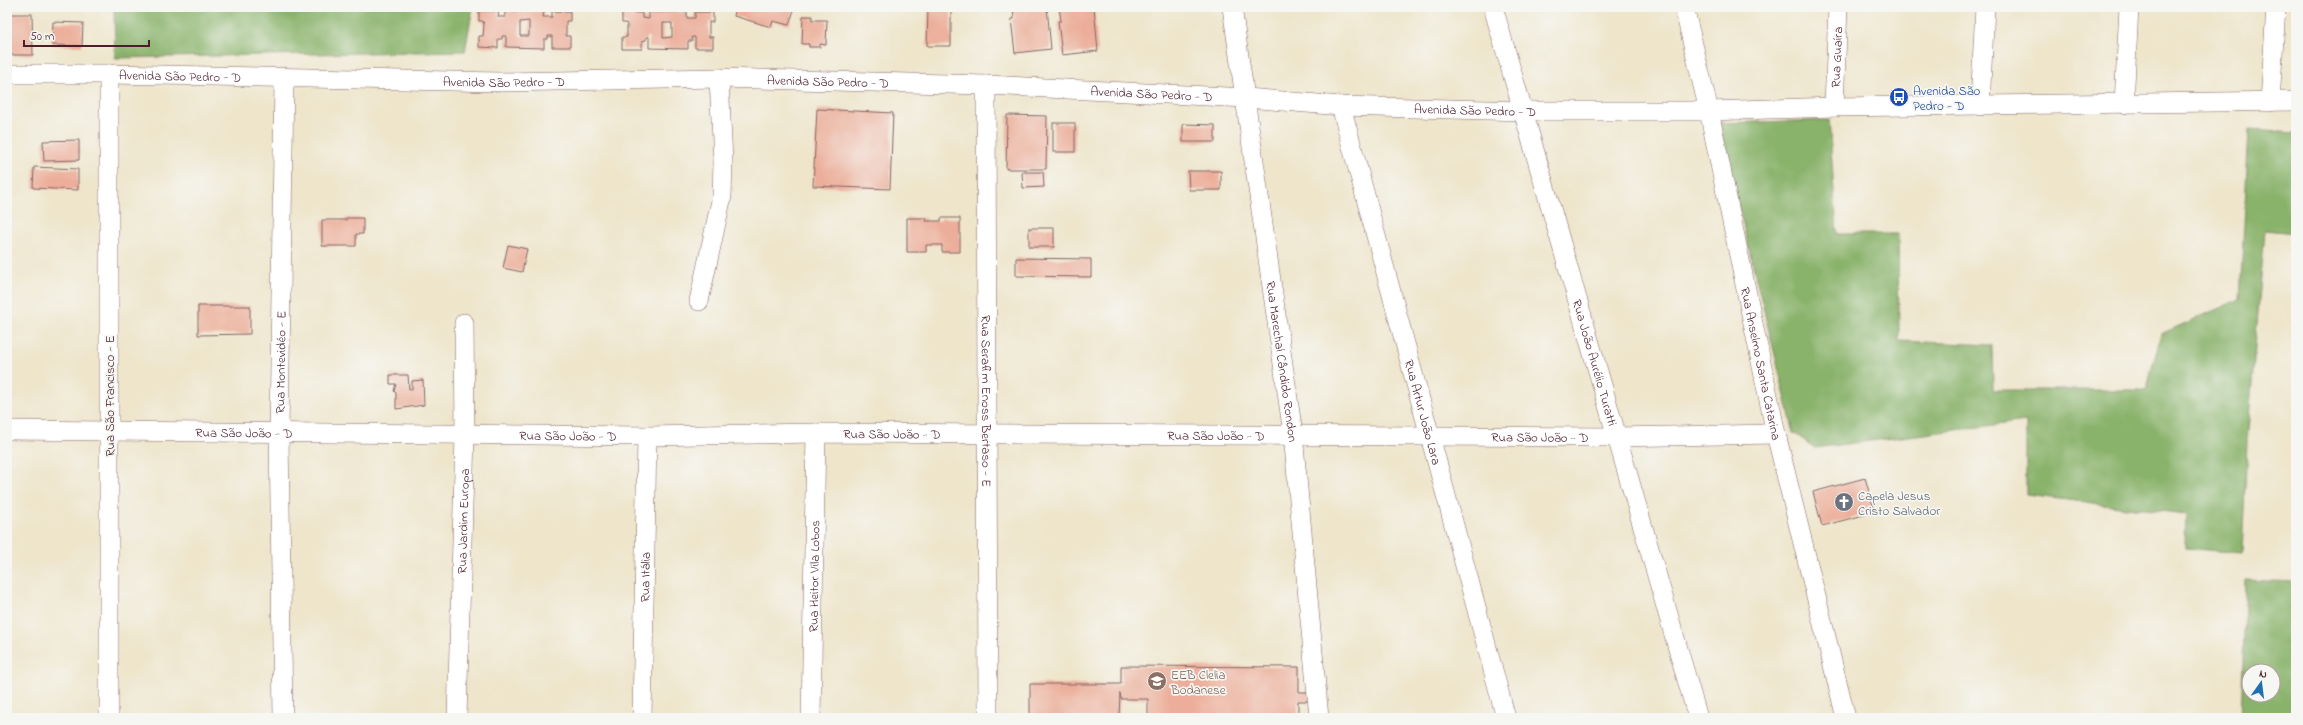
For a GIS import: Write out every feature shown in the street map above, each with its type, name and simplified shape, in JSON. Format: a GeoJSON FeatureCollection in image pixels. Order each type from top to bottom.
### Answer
{"type":"FeatureCollection","features":[{"type":"Feature","properties":{"kind":"street","name":"Rua Marechal Cândido Rondon"},"geometry":{"type":"LineString","coordinates":[[1232,7],[1247,98],[1293,434],[1319,718]]}},
{"type":"Feature","properties":{"kind":"street","name":"Rua João Aurélio Turatti"},"geometry":{"type":"LineString","coordinates":[[1493,7],[1524,111],[1615,437],[1698,718]]}},
{"type":"Feature","properties":{"kind":"street","name":"Rua Anselmo Santa Catarina"},"geometry":{"type":"LineString","coordinates":[[1684,7],[1709,111],[1776,434],[1846,718]]}},
{"type":"Feature","properties":{"kind":"street","name":"Rua Guaíra"},"geometry":{"type":"LineString","coordinates":[[1834,107],[1838,7]]}},
{"type":"Feature","properties":{"kind":"street"},"geometry":{"type":"LineString","coordinates":[[1980,106],[1985,7]]}},
{"type":"Feature","properties":{"kind":"street"},"geometry":{"type":"LineString","coordinates":[[2124,104],[2129,7]]}},
{"type":"Feature","properties":{"kind":"street"},"geometry":{"type":"LineString","coordinates":[[2270,102],[2276,7]]}},
{"type":"Feature","properties":{"kind":"street","name":"Avenida São Pedro - D"},"geometry":{"type":"LineString","coordinates":[[7,74],[109,74],[514,82],[719,78],[986,85],[1247,98],[1342,106],[1524,111],[1709,111],[1834,107],[1980,106],[2026,113],[2124,104],[2296,102]]}},
{"type":"Feature","properties":{"kind":"street","name":"Rua São Francisco - E"},"geometry":{"type":"LineString","coordinates":[[109,74],[109,718]]}},
{"type":"Feature","properties":{"kind":"street","name":"Rua Montevidéo - E"},"geometry":{"type":"LineString","coordinates":[[283,718],[280,434],[284,78]]}},
{"type":"Feature","properties":{"kind":"street"},"geometry":{"type":"LineString","coordinates":[[699,302],[722,196],[724,162],[719,78]]}},
{"type":"Feature","properties":{"kind":"street","name":"Rua Serafim Enoss Bertaso - E"},"geometry":{"type":"LineString","coordinates":[[986,85],[988,718]]}},
{"type":"Feature","properties":{"kind":"street","name":"Rua Artur João Lara"},"geometry":{"type":"LineString","coordinates":[[1342,106],[1506,718]]}},
{"type":"Feature","properties":{"kind":"street","name":"Rua Jardim Europa"},"geometry":{"type":"LineString","coordinates":[[457,718],[465,435],[464,323]]}},
{"type":"Feature","properties":{"kind":"street","name":"Rua São João - D"},"geometry":{"type":"LineString","coordinates":[[7,430],[280,434],[647,436],[816,433],[1430,434],[1615,437],[1776,434]]}},
{"type":"Feature","properties":{"kind":"street","name":"Rua Heitor Vila Lobos"},"geometry":{"type":"LineString","coordinates":[[811,718],[816,433]]}},
{"type":"Feature","properties":{"kind":"street","name":"Rua Itália"},"geometry":{"type":"LineString","coordinates":[[642,718],[647,436]]}},
{"type":"Feature","properties":{"kind":"green space"},"geometry":{"type":"Polygon","coordinates":[[[114,7],[473,7],[465,51],[115,58],[114,7]]]}},
{"type":"Feature","properties":{"kind":"green space"},"geometry":{"type":"Polygon","coordinates":[[[1829,120],[1837,234],[1898,234],[1899,341],[1992,345],[1993,390],[2146,390],[2161,334],[2240,299],[2249,130],[2296,133],[2296,233],[2265,230],[2247,442],[2242,553],[2185,548],[2186,514],[2026,495],[2026,421],[1815,448],[1794,433],[1718,123],[1829,120]]]}},
{"type":"Feature","properties":{"kind":"green space"},"geometry":{"type":"Polygon","coordinates":[[[2246,580],[2296,582],[2296,718],[2241,718],[2242,703],[2281,703],[2281,663],[2243,663],[2246,580]]]}},
{"type":"Feature","properties":{"kind":"building"},"geometry":{"type":"Polygon","coordinates":[[[736,7],[795,7],[789,25],[773,21],[771,27],[734,16],[736,7]]]}},
{"type":"Feature","properties":{"kind":"building"},"geometry":{"type":"Polygon","coordinates":[[[928,7],[951,7],[951,46],[927,46],[928,7]]]}},
{"type":"Feature","properties":{"kind":"building"},"geometry":{"type":"Polygon","coordinates":[[[1013,7],[1047,7],[1051,49],[1015,53],[1011,19],[1014,19],[1013,7]]]}},
{"type":"Feature","properties":{"kind":"building"},"geometry":{"type":"Polygon","coordinates":[[[1059,7],[1094,7],[1098,51],[1062,55],[1058,21],[1061,21],[1059,7]]]}},
{"type":"Feature","properties":{"kind":"building"},"geometry":{"type":"Polygon","coordinates":[[[479,11],[499,11],[498,17],[505,17],[505,11],[544,11],[543,17],[552,17],[552,11],[570,11],[570,21],[566,21],[566,36],[570,36],[570,47],[552,47],[552,36],[548,36],[548,39],[544,39],[544,48],[506,47],[506,36],[502,36],[502,39],[498,39],[498,48],[479,47],[479,36],[483,36],[484,24],[483,21],[479,21],[479,11]],[[529,21],[520,22],[520,36],[529,36],[529,21]]]}},
{"type":"Feature","properties":{"kind":"building"},"geometry":{"type":"Polygon","coordinates":[[[622,12],[642,13],[642,18],[649,19],[649,12],[687,12],[687,18],[695,18],[695,12],[713,12],[713,22],[709,22],[709,37],[713,37],[713,48],[695,48],[695,37],[692,37],[692,41],[688,41],[688,49],[649,48],[649,37],[646,37],[646,40],[642,41],[642,49],[622,49],[622,37],[627,37],[627,25],[626,23],[622,23],[622,12]],[[663,23],[663,38],[672,37],[672,23],[663,23]]]}},
{"type":"Feature","properties":{"kind":"building"},"geometry":{"type":"Polygon","coordinates":[[[7,14],[32,14],[33,55],[7,55],[7,14]]]}},
{"type":"Feature","properties":{"kind":"building"},"geometry":{"type":"Polygon","coordinates":[[[803,16],[812,16],[812,20],[827,20],[826,45],[820,44],[820,47],[809,47],[809,44],[802,44],[803,16]]]}},
{"type":"Feature","properties":{"kind":"building"},"geometry":{"type":"Polygon","coordinates":[[[53,22],[83,23],[82,46],[52,45],[53,22]]]}},
{"type":"Feature","properties":{"kind":"building"},"geometry":{"type":"Polygon","coordinates":[[[817,109],[893,113],[890,189],[813,186],[817,109]]]}},
{"type":"Feature","properties":{"kind":"building"},"geometry":{"type":"Polygon","coordinates":[[[1007,115],[1047,116],[1046,169],[1006,169],[1007,115]]]}},
{"type":"Feature","properties":{"kind":"building"},"geometry":{"type":"Polygon","coordinates":[[[1053,123],[1075,123],[1075,152],[1053,152],[1053,123]]]}},
{"type":"Feature","properties":{"kind":"building"},"geometry":{"type":"Polygon","coordinates":[[[1183,124],[1215,125],[1215,142],[1183,142],[1183,124]]]}},
{"type":"Feature","properties":{"kind":"building"},"geometry":{"type":"Polygon","coordinates":[[[79,140],[79,160],[44,161],[43,141],[79,140]]]}},
{"type":"Feature","properties":{"kind":"building"},"geometry":{"type":"Polygon","coordinates":[[[34,167],[78,169],[78,190],[33,188],[34,167]]]}},
{"type":"Feature","properties":{"kind":"building"},"geometry":{"type":"Polygon","coordinates":[[[1188,171],[1221,171],[1221,190],[1189,190],[1188,171]]]}},
{"type":"Feature","properties":{"kind":"building"},"geometry":{"type":"Polygon","coordinates":[[[1022,172],[1043,172],[1044,187],[1023,188],[1022,172]]]}},
{"type":"Feature","properties":{"kind":"building"},"geometry":{"type":"Polygon","coordinates":[[[346,218],[363,218],[363,234],[356,234],[356,246],[322,246],[322,220],[346,220],[346,218]]]}},
{"type":"Feature","properties":{"kind":"building"},"geometry":{"type":"Polygon","coordinates":[[[907,218],[927,218],[926,221],[941,221],[941,218],[960,218],[960,252],[942,252],[942,245],[926,245],[926,252],[907,252],[907,218]]]}},
{"type":"Feature","properties":{"kind":"building"},"geometry":{"type":"Polygon","coordinates":[[[1029,228],[1054,228],[1054,247],[1029,247],[1029,228]]]}},
{"type":"Feature","properties":{"kind":"building"},"geometry":{"type":"Polygon","coordinates":[[[508,245],[527,249],[522,272],[503,268],[508,245]]]}},
{"type":"Feature","properties":{"kind":"building"},"geometry":{"type":"Polygon","coordinates":[[[1016,258],[1091,259],[1091,277],[1016,276],[1016,258]]]}},
{"type":"Feature","properties":{"kind":"building"},"geometry":{"type":"Polygon","coordinates":[[[198,306],[250,306],[250,334],[198,335],[198,306]]]}},
{"type":"Feature","properties":{"kind":"building"},"geometry":{"type":"Polygon","coordinates":[[[390,375],[408,375],[409,389],[412,389],[412,381],[423,380],[424,405],[396,409],[396,393],[394,391],[396,384],[390,384],[390,375]]]}},
{"type":"Feature","properties":{"kind":"building","name":"Capela Jesus Cristo Salvador"},"geometry":{"type":"Polygon","coordinates":[[[1865,478],[1875,512],[1822,526],[1813,492],[1865,478]]]}},
{"type":"Feature","properties":{"kind":"building"},"geometry":{"type":"Polygon","coordinates":[[[1121,666],[1299,667],[1299,692],[1313,692],[1313,701],[1298,701],[1298,718],[1148,718],[1148,699],[1121,699],[1120,693],[1119,718],[1030,718],[1030,684],[1121,684],[1121,666]]]}},
{"type":"Feature","properties":{"kind":"place","name":"Avenida São Pedro - D"},"geometry":{"type":"Point","coordinates":[1899,97]}},
{"type":"Feature","properties":{"kind":"place","name":"Capela Jesus Cristo Salvador"},"geometry":{"type":"Point","coordinates":[1844,502]}},
{"type":"Feature","properties":{"kind":"place","name":"EEB Clelia Bodanese"},"geometry":{"type":"Point","coordinates":[1157,681]}}]}
